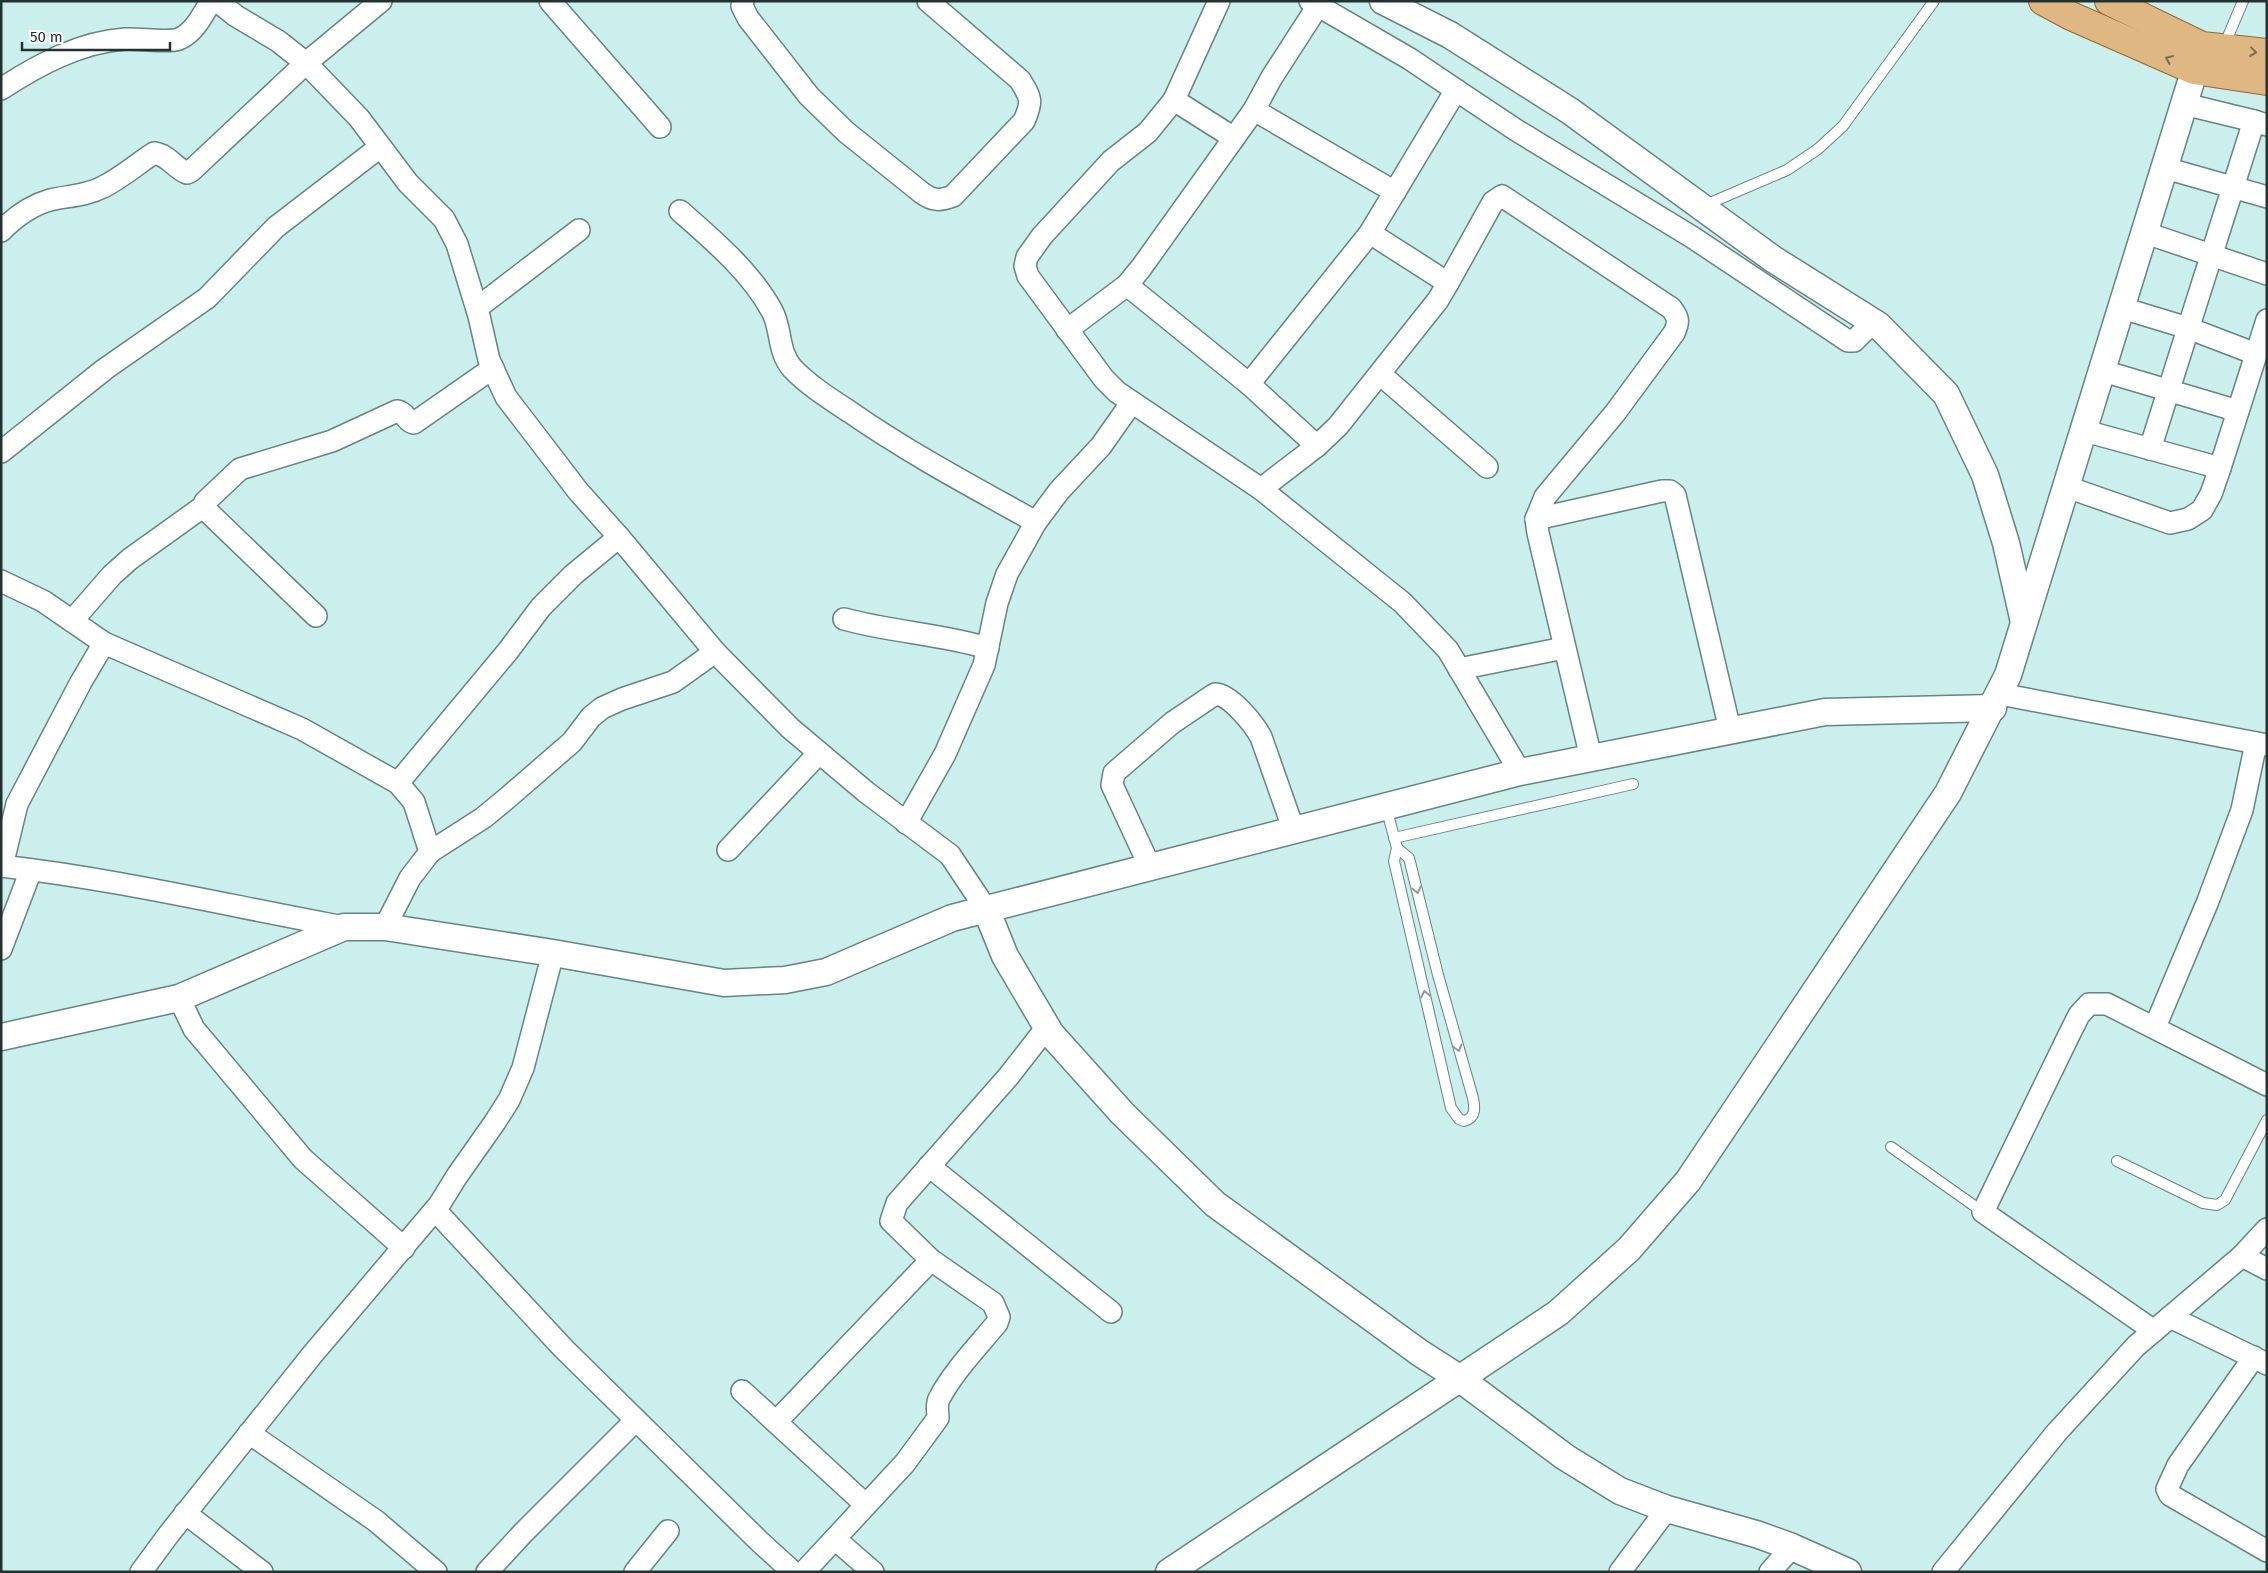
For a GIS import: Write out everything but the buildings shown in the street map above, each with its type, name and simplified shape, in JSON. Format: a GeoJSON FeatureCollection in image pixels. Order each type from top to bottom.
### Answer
{"type":"FeatureCollection","features":[{"type":"Feature","properties":{"kind":"main road"},"geometry":{"type":"LineString","coordinates":[[2043,1],[2075,9],[2114,13],[2211,60],[2267,81]]}},
{"type":"Feature","properties":{"kind":"main road"},"geometry":{"type":"LineString","coordinates":[[2211,60],[2267,53]]}},
{"type":"Feature","properties":{"kind":"street"},"geometry":{"type":"LineString","coordinates":[[1,89],[30,70],[90,46],[124,39],[178,39],[196,25],[211,1]]}},
{"type":"Feature","properties":{"kind":"street"},"geometry":{"type":"LineString","coordinates":[[217,1],[236,16],[278,41],[306,64],[359,118],[408,183],[444,219],[457,244],[477,308],[489,360],[506,398],[540,444],[715,652],[790,728],[906,823],[950,855],[986,910],[1005,956],[1047,1028],[1122,1113],[1215,1204],[1420,1353],[1459,1378],[1565,1457],[1620,1491],[1667,1509],[1719,1523],[1792,1547],[1848,1572]]}},
{"type":"Feature","properties":{"kind":"street"},"geometry":{"type":"LineString","coordinates":[[1,231],[16,218],[48,201],[77,196],[102,188],[154,153],[167,157],[179,170],[187,173],[191,171],[306,64],[381,1]]}},
{"type":"Feature","properties":{"kind":"street"},"geometry":{"type":"LineString","coordinates":[[550,1],[660,127]]}},
{"type":"Feature","properties":{"kind":"street"},"geometry":{"type":"LineString","coordinates":[[743,1],[742,6],[748,18],[809,96],[846,132],[922,193],[930,199],[942,200],[953,196],[1024,121],[1031,106],[1029,95],[1020,80],[928,1]]}},
{"type":"Feature","properties":{"kind":"street"},"geometry":{"type":"LineString","coordinates":[[1219,1],[1174,100],[1148,132],[1111,161],[1042,236],[1027,257],[1025,266],[1028,276],[1104,379],[1117,392],[1261,489],[1403,603],[1448,650],[1520,772]]}},
{"type":"Feature","properties":{"kind":"street"},"geometry":{"type":"LineString","coordinates":[[1383,1],[1450,35],[1570,111],[1773,259],[1864,332],[1946,394],[1985,475],[2006,543],[2024,623]]}},
{"type":"Feature","properties":{"kind":"street"},"geometry":{"type":"LineString","coordinates":[[1067,330],[1127,284],[1254,110],[1316,3],[1410,59],[1516,130],[1692,238],[1836,334],[1848,341],[1864,332]]}},
{"type":"Feature","properties":{"kind":"street"},"geometry":{"type":"LineString","coordinates":[[1169,1572],[1558,1313],[1629,1249],[1688,1181],[1948,793],[1996,701],[2024,623],[2085,430],[2184,104],[2211,60]]}},
{"type":"Feature","properties":{"kind":"street"},"geometry":{"type":"LineString","coordinates":[[1249,384],[1370,233],[1456,90]]}},
{"type":"Feature","properties":{"kind":"street"},"geometry":{"type":"LineString","coordinates":[[1174,100],[1234,138]]}},
{"type":"Feature","properties":{"kind":"street"},"geometry":{"type":"LineString","coordinates":[[2150,449],[2233,188],[2260,123],[2184,104]]}},
{"type":"Feature","properties":{"kind":"street"},"geometry":{"type":"LineString","coordinates":[[1254,110],[1395,192]]}},
{"type":"Feature","properties":{"kind":"street"},"geometry":{"type":"LineString","coordinates":[[1,452],[105,369],[206,298],[276,227],[380,147]]}},
{"type":"Feature","properties":{"kind":"street"},"geometry":{"type":"LineString","coordinates":[[2165,168],[2267,197]]}},
{"type":"Feature","properties":{"kind":"street"},"geometry":{"type":"LineString","coordinates":[[1261,489],[1317,446],[1338,426],[1438,300],[1493,202],[1502,196],[1671,308],[1678,316],[1679,322],[1674,333],[1615,414],[1545,497],[1536,519],[1564,648],[1591,758]]}},
{"type":"Feature","properties":{"kind":"street"},"geometry":{"type":"LineString","coordinates":[[680,211],[709,236],[763,296],[774,313],[782,351],[792,367],[813,386],[884,436],[1036,522]]}},
{"type":"Feature","properties":{"kind":"street"},"geometry":{"type":"LineString","coordinates":[[477,308],[579,230]]}},
{"type":"Feature","properties":{"kind":"street"},"geometry":{"type":"LineString","coordinates":[[1370,233],[1448,283]]}},
{"type":"Feature","properties":{"kind":"street"},"geometry":{"type":"LineString","coordinates":[[2146,233],[2267,274]]}},
{"type":"Feature","properties":{"kind":"street"},"geometry":{"type":"LineString","coordinates":[[1127,284],[1249,384],[1317,446]]}},
{"type":"Feature","properties":{"kind":"street"},"geometry":{"type":"LineString","coordinates":[[2122,308],[2188,328],[2256,354]]}},
{"type":"Feature","properties":{"kind":"street"},"geometry":{"type":"LineString","coordinates":[[2067,487],[2170,523],[2188,519],[2202,510],[2211,494],[2220,468],[2267,320]]}},
{"type":"Feature","properties":{"kind":"street"},"geometry":{"type":"LineString","coordinates":[[72,621],[112,575],[130,558],[204,506],[204,502],[240,469],[332,441],[398,411],[403,413],[410,422],[414,423],[493,368]]}},
{"type":"Feature","properties":{"kind":"street"},"geometry":{"type":"LineString","coordinates":[[2103,372],[2168,389],[2238,411]]}},
{"type":"Feature","properties":{"kind":"street"},"geometry":{"type":"LineString","coordinates":[[1380,374],[1487,467]]}},
{"type":"Feature","properties":{"kind":"street"},"geometry":{"type":"LineString","coordinates":[[906,823],[965,712],[984,665],[998,603],[1007,574],[1036,522],[1059,491],[1101,446],[1132,402]]}},
{"type":"Feature","properties":{"kind":"street"},"geometry":{"type":"LineString","coordinates":[[2085,430],[2220,468]]}},
{"type":"Feature","properties":{"kind":"street"},"geometry":{"type":"LineString","coordinates":[[1536,519],[1662,491],[1670,491],[1675,495],[1730,730]]}},
{"type":"Feature","properties":{"kind":"street"},"geometry":{"type":"LineString","coordinates":[[204,506],[316,616]]}},
{"type":"Feature","properties":{"kind":"street"},"geometry":{"type":"LineString","coordinates":[[398,783],[541,608],[574,575],[619,537]]}},
{"type":"Feature","properties":{"kind":"street"},"geometry":{"type":"LineString","coordinates":[[1,581],[42,601],[104,643],[302,729],[398,783],[414,802],[430,852]]}},
{"type":"Feature","properties":{"kind":"street"},"geometry":{"type":"LineString","coordinates":[[844,619],[876,628],[956,639],[988,648]]}},
{"type":"Feature","properties":{"kind":"street"},"geometry":{"type":"LineString","coordinates":[[104,643],[81,682],[17,804],[2,866],[216,901],[344,927],[386,928],[553,953],[724,983],[785,980],[826,972],[952,918],[1520,772],[1825,712],[1996,701],[2261,744],[2242,810],[2208,900],[2155,1027]]}},
{"type":"Feature","properties":{"kind":"street"},"geometry":{"type":"LineString","coordinates":[[1459,669],[1564,648]]}},
{"type":"Feature","properties":{"kind":"street"},"geometry":{"type":"LineString","coordinates":[[386,928],[410,878],[430,852],[483,818],[505,800],[572,742],[591,717],[602,708],[622,699],[673,682],[715,652]]}},
{"type":"Feature","properties":{"kind":"street"},"geometry":{"type":"LineString","coordinates":[[1150,868],[1112,785],[1112,778],[1114,773],[1172,723],[1215,694],[1226,697],[1254,725],[1262,737],[1294,830]]}},
{"type":"Feature","properties":{"kind":"street"},"geometry":{"type":"LineString","coordinates":[[728,850],[819,753]]}},
{"type":"Feature","properties":{"kind":"street"},"geometry":{"type":"LineString","coordinates":[[1,949],[31,870]]}},
{"type":"Feature","properties":{"kind":"street"},"geometry":{"type":"LineString","coordinates":[[1,1037],[179,998],[344,927]]}},
{"type":"Feature","properties":{"kind":"street"},"geometry":{"type":"LineString","coordinates":[[141,1572],[185,1513],[312,1355],[404,1248],[434,1210],[509,1100],[523,1068],[553,953]]}},
{"type":"Feature","properties":{"kind":"street"},"geometry":{"type":"LineString","coordinates":[[179,998],[194,1029],[303,1159],[404,1248]]}},
{"type":"Feature","properties":{"kind":"street"},"geometry":{"type":"LineString","coordinates":[[2154,1331],[1983,1212],[2068,1035],[2079,1015],[2089,1004],[2107,1004],[2267,1085]]}},
{"type":"Feature","properties":{"kind":"street"},"geometry":{"type":"LineString","coordinates":[[804,1572],[905,1463],[938,1418],[939,1398],[999,1317],[992,1303],[931,1260],[891,1221],[897,1203],[1008,1077],[1047,1028]]}},
{"type":"Feature","properties":{"kind":"street"},"geometry":{"type":"LineString","coordinates":[[929,1166],[1111,1312]]}},
{"type":"Feature","properties":{"kind":"street"},"geometry":{"type":"LineString","coordinates":[[434,1210],[564,1348],[759,1541],[793,1572]]}},
{"type":"Feature","properties":{"kind":"street"},"geometry":{"type":"LineString","coordinates":[[1943,1572],[2057,1432],[2136,1346],[2242,1256],[2267,1229]]}},
{"type":"Feature","properties":{"kind":"street"},"geometry":{"type":"LineString","coordinates":[[2242,1256],[2267,1268]]}},
{"type":"Feature","properties":{"kind":"street"},"geometry":{"type":"LineString","coordinates":[[776,1422],[931,1260]]}},
{"type":"Feature","properties":{"kind":"street"},"geometry":{"type":"LineString","coordinates":[[2170,1317],[2260,1361],[2178,1465],[2167,1489],[2170,1495],[2267,1551]]}},
{"type":"Feature","properties":{"kind":"street"},"geometry":{"type":"LineString","coordinates":[[742,1391],[866,1505]]}},
{"type":"Feature","properties":{"kind":"street"},"geometry":{"type":"LineString","coordinates":[[487,1572],[523,1533],[636,1420]]}},
{"type":"Feature","properties":{"kind":"street"},"geometry":{"type":"LineString","coordinates":[[249,1433],[376,1521],[436,1572]]}},
{"type":"Feature","properties":{"kind":"street"},"geometry":{"type":"LineString","coordinates":[[1620,1572],[1667,1509]]}},
{"type":"Feature","properties":{"kind":"street"},"geometry":{"type":"LineString","coordinates":[[185,1513],[262,1572]]}},
{"type":"Feature","properties":{"kind":"street"},"geometry":{"type":"LineString","coordinates":[[635,1572],[668,1531]]}},
{"type":"Feature","properties":{"kind":"street"},"geometry":{"type":"LineString","coordinates":[[835,1539],[873,1572]]}},
{"type":"Feature","properties":{"kind":"street"},"geometry":{"type":"LineString","coordinates":[[1770,1572],[1792,1547]]}},
{"type":"Feature","properties":{"kind":"lane"},"geometry":{"type":"LineString","coordinates":[[1702,206],[1787,170],[1818,149],[1843,126],[1934,1]]}},
{"type":"Feature","properties":{"kind":"lane"},"geometry":{"type":"LineString","coordinates":[[2211,60],[2243,1]]}},
{"type":"Feature","properties":{"kind":"lane"},"geometry":{"type":"LineString","coordinates":[[1396,843],[1633,784]]}},
{"type":"Feature","properties":{"kind":"lane"},"geometry":{"type":"LineString","coordinates":[[1386,807],[1396,843],[1394,862],[1451,1108],[1459,1119],[1464,1122],[1470,1120],[1473,1116],[1475,1106],[1438,975],[1409,858],[1396,843]]}},
{"type":"Feature","properties":{"kind":"lane"},"geometry":{"type":"LineString","coordinates":[[2117,1161],[2203,1203],[2217,1205],[2225,1200],[2267,1120]]}},
{"type":"Feature","properties":{"kind":"lane"},"geometry":{"type":"LineString","coordinates":[[1890,1147],[1983,1212]]}}]}
